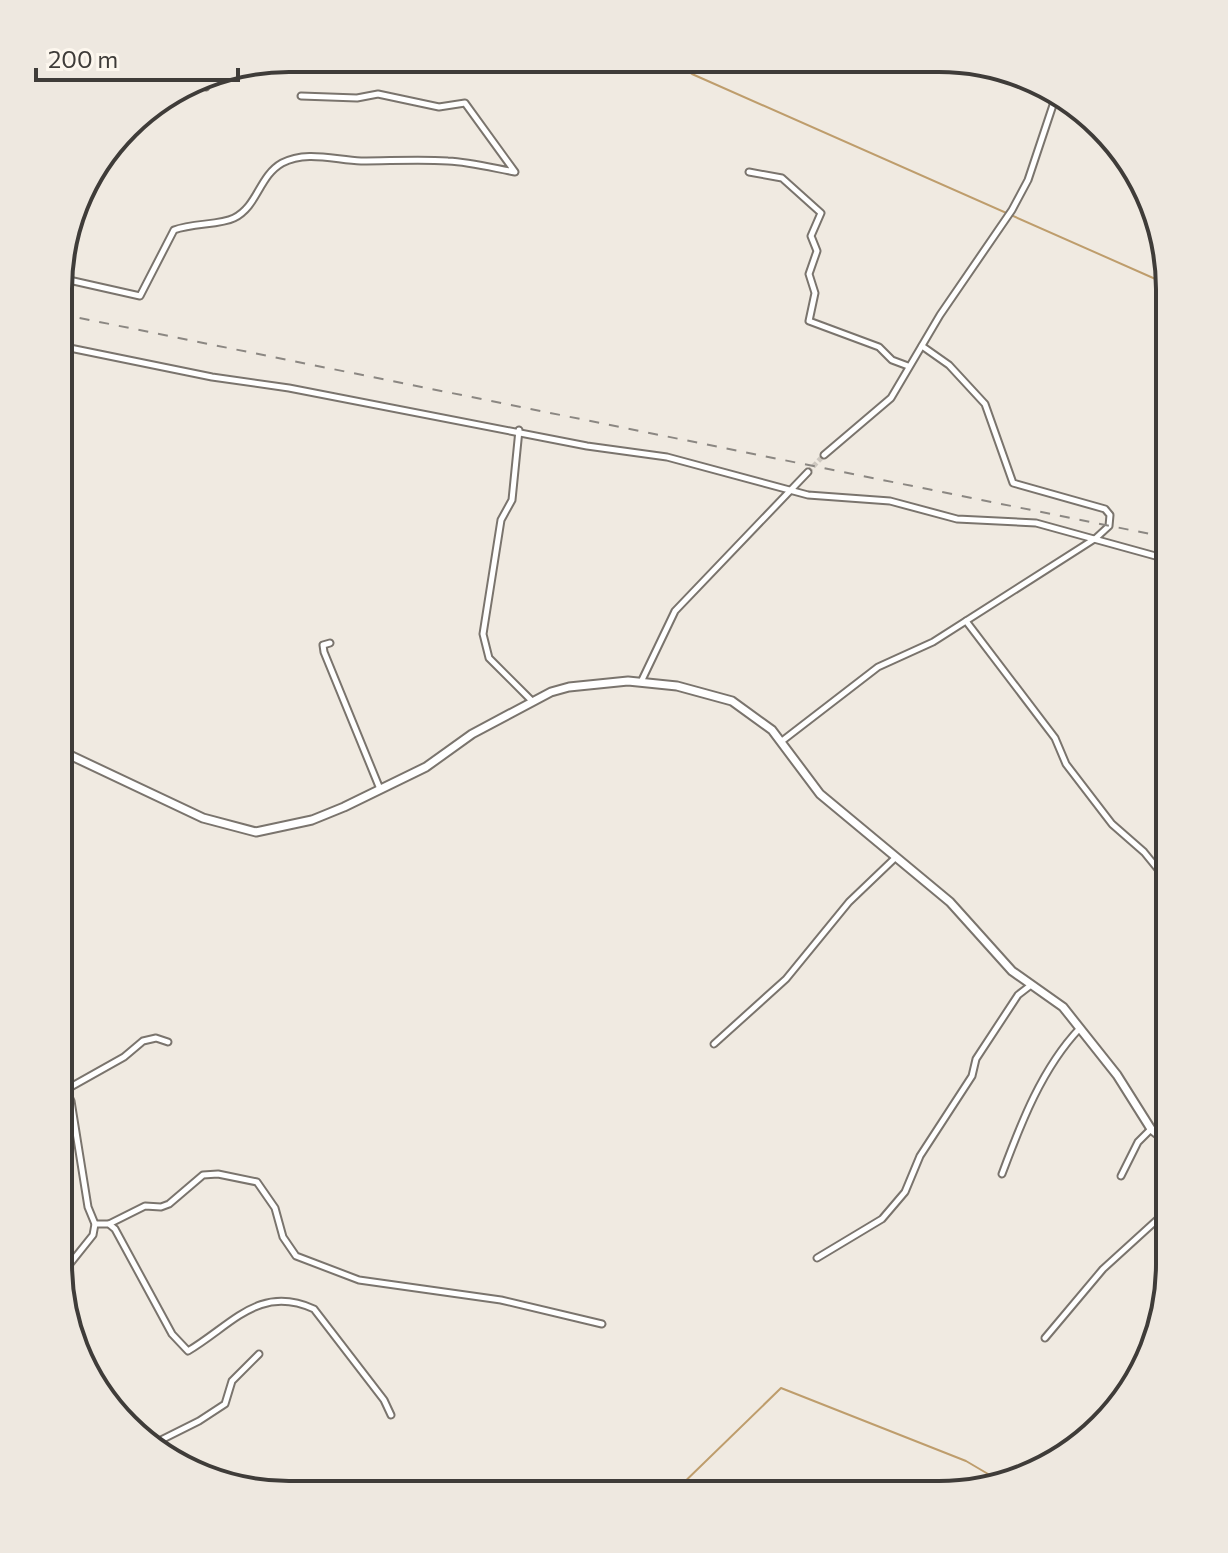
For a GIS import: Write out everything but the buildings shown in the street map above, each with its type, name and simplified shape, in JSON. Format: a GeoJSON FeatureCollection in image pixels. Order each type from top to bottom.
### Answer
{"type":"FeatureCollection","features":[{"type":"Feature","properties":{"kind":"street"},"geometry":{"type":"LineString","coordinates":[[73,281],[140,296],[174,230],[195,222],[235,218],[254,201],[272,172],[293,159],[322,156],[363,161],[451,161],[515,172],[465,103],[439,107],[378,94],[357,98],[301,96]]}},
{"type":"Feature","properties":{"kind":"street"},"geometry":{"type":"LineString","coordinates":[[824,455],[891,398],[908,366],[1024,190],[1053,104]]}},
{"type":"Feature","properties":{"kind":"street"},"geometry":{"type":"LineString","coordinates":[[749,172],[782,178],[821,213],[811,236],[817,251],[809,274],[815,293],[809,321],[879,347],[892,360],[908,366]]}},
{"type":"Feature","properties":{"kind":"street"},"geometry":{"type":"LineString","coordinates":[[782,741],[878,667],[923,647],[1108,528],[1109,513],[1013,483],[985,404],[949,365],[922,346]]}},
{"type":"Feature","properties":{"kind":"street"},"geometry":{"type":"LineString","coordinates":[[72,348],[212,377],[719,468],[790,491],[890,501],[957,519],[1025,521],[1156,556]]}},
{"type":"Feature","properties":{"kind":"street"},"geometry":{"type":"LineString","coordinates":[[519,430],[512,500],[501,520],[483,634],[489,658],[533,702]]}},
{"type":"Feature","properties":{"kind":"street"},"geometry":{"type":"LineString","coordinates":[[641,682],[675,611],[808,472]]}},
{"type":"Feature","properties":{"kind":"street"},"geometry":{"type":"LineString","coordinates":[[966,621],[1055,738],[1063,760],[1081,784],[1112,824],[1156,867]]}},
{"type":"Feature","properties":{"kind":"street"},"geometry":{"type":"LineString","coordinates":[[330,643],[323,645],[324,652],[359,744],[381,790]]}},
{"type":"Feature","properties":{"kind":"street"},"geometry":{"type":"LineString","coordinates":[[72,756],[203,818],[256,832],[312,820],[381,790],[551,692],[584,683],[641,682],[677,686],[732,701],[782,741],[820,794],[950,902],[994,952],[1031,985],[1063,1007],[1117,1075],[1156,1133]]}},
{"type":"Feature","properties":{"kind":"street"},"geometry":{"type":"LineString","coordinates":[[714,1044],[786,979],[849,902],[895,858]]}},
{"type":"Feature","properties":{"kind":"street"},"geometry":{"type":"LineString","coordinates":[[817,1258],[882,1219],[905,1192],[920,1156],[972,1076],[976,1059],[1018,995],[1031,985]]}},
{"type":"Feature","properties":{"kind":"street"},"geometry":{"type":"LineString","coordinates":[[1002,1174],[1020,1128],[1052,1065],[1081,1027]]}},
{"type":"Feature","properties":{"kind":"street"},"geometry":{"type":"LineString","coordinates":[[72,1086],[124,1057],[143,1041],[156,1038],[168,1042]]}},
{"type":"Feature","properties":{"kind":"street"},"geometry":{"type":"LineString","coordinates":[[72,1117],[88,1207],[95,1224],[93,1235],[72,1261]]}},
{"type":"Feature","properties":{"kind":"street"},"geometry":{"type":"LineString","coordinates":[[1121,1176],[1138,1142],[1151,1129]]}},
{"type":"Feature","properties":{"kind":"street"},"geometry":{"type":"LineString","coordinates":[[95,1224],[109,1224],[145,1206],[169,1204],[203,1175],[244,1178],[257,1182],[275,1208],[283,1237],[296,1256],[359,1280],[501,1300],[602,1324]]}},
{"type":"Feature","properties":{"kind":"street"},"geometry":{"type":"LineString","coordinates":[[1045,1338],[1079,1302],[1103,1269],[1156,1221]]}},
{"type":"Feature","properties":{"kind":"street"},"geometry":{"type":"LineString","coordinates":[[109,1224],[122,1239],[172,1334],[188,1351],[262,1303],[277,1299],[301,1303],[314,1309],[384,1400],[391,1415]]}},
{"type":"Feature","properties":{"kind":"street"},"geometry":{"type":"LineString","coordinates":[[162,1439],[225,1404],[232,1381],[259,1354]]}},
{"type":"Feature","properties":{"kind":"waterway"},"geometry":{"type":"LineString","coordinates":[[689,72],[1155,279]]}},
{"type":"Feature","properties":{"kind":"waterway"},"geometry":{"type":"LineString","coordinates":[[685,1481],[781,1388],[966,1461],[990,1475]]}},
{"type":"Feature","properties":{"kind":"tunnel"},"geometry":{"type":"LineString","coordinates":[[808,472],[824,455]]}},
{"type":"Feature","properties":{"kind":"railway"},"geometry":{"type":"LineString","coordinates":[[72,316],[1156,535]]}}]}
